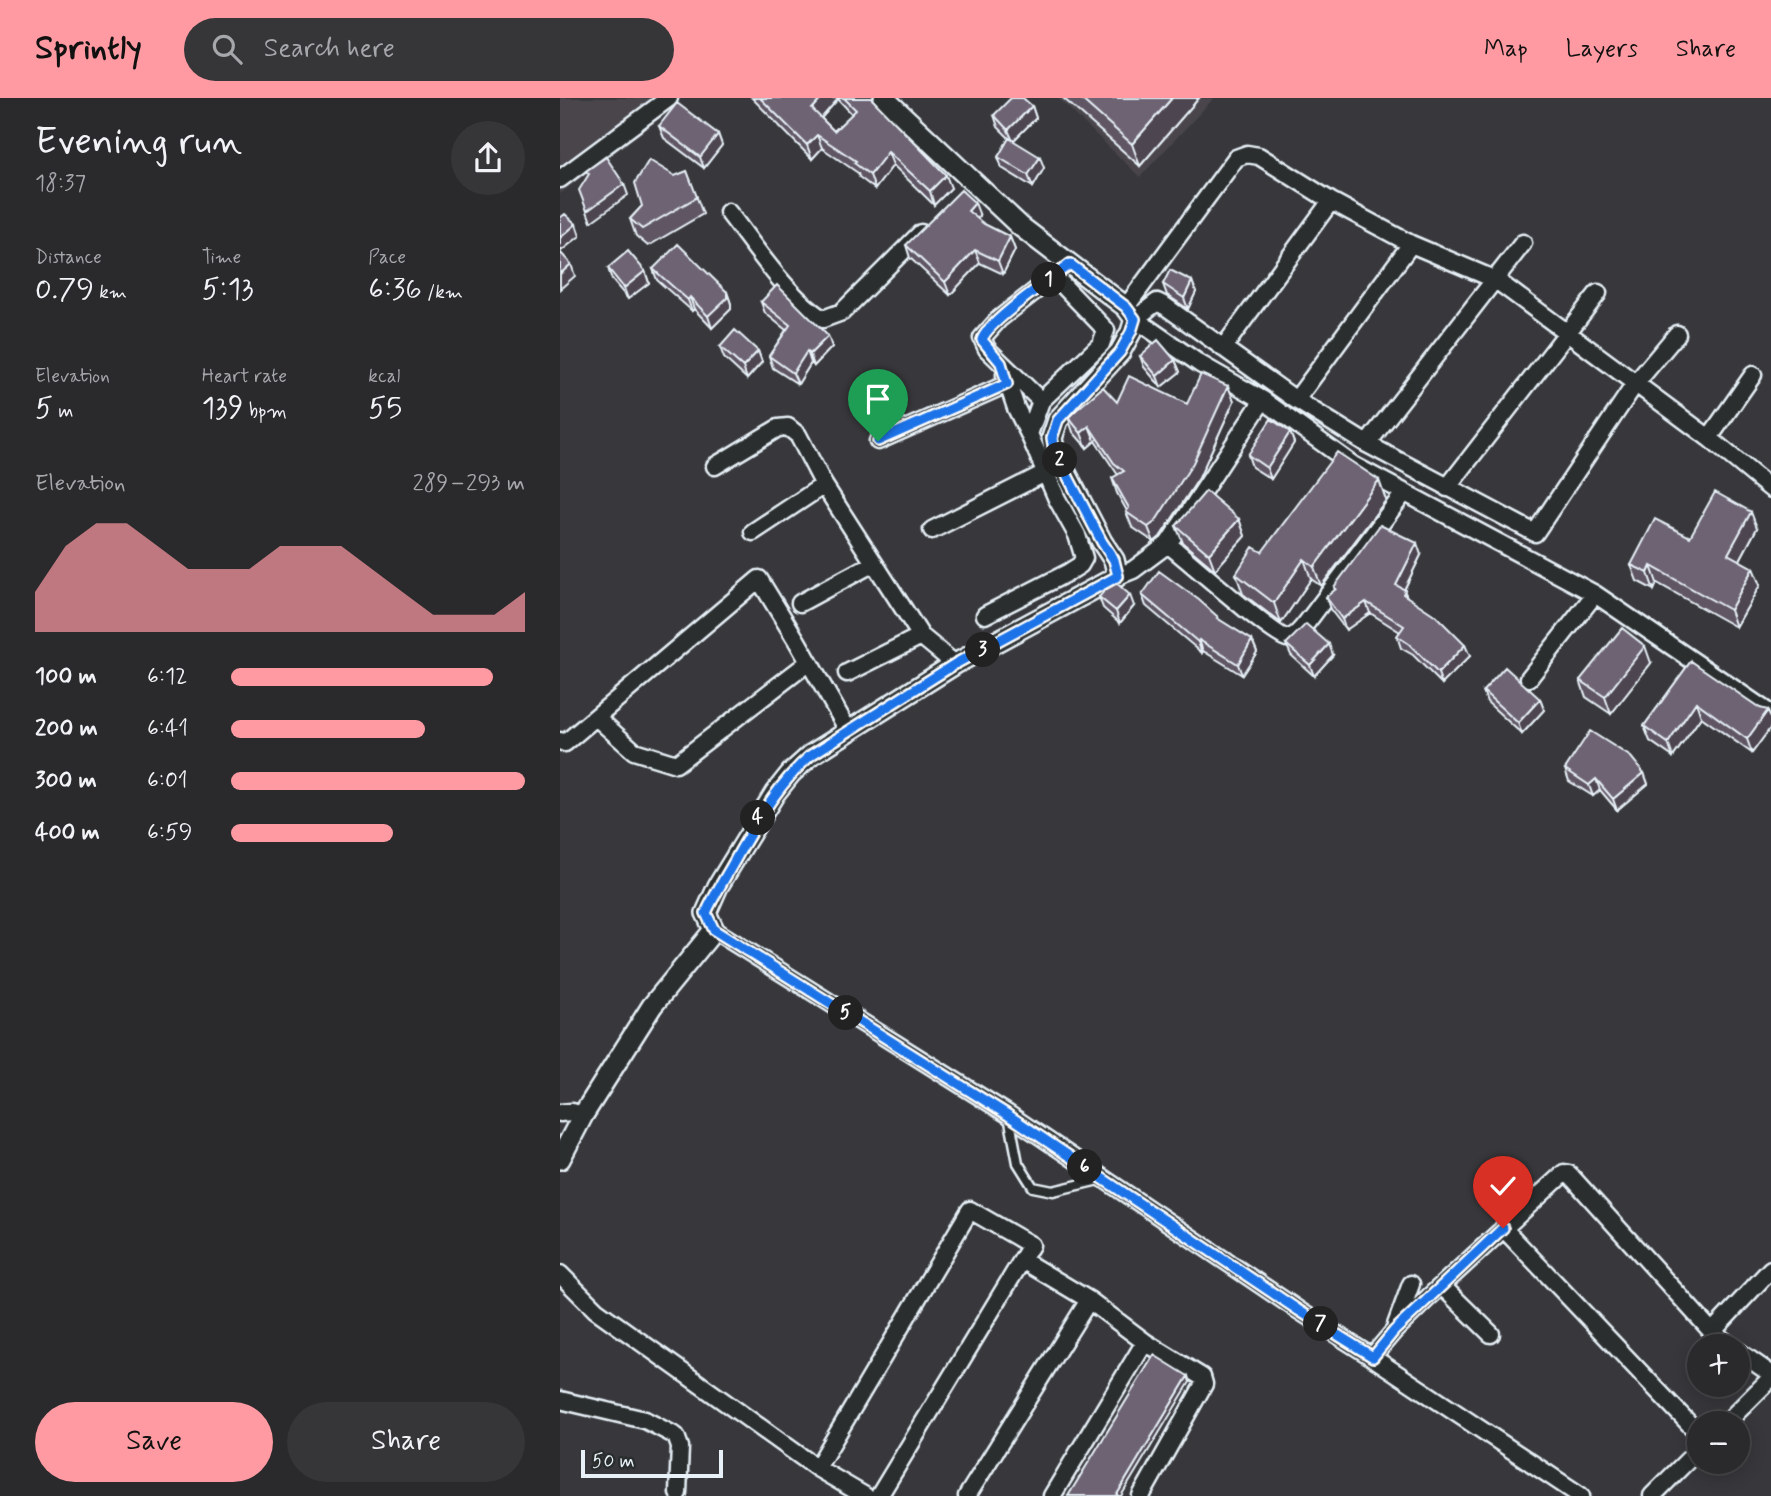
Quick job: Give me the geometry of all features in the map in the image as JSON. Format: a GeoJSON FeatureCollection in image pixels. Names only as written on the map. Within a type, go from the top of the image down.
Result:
{"type":"FeatureCollection","features":[{"type":"Feature","properties":{"kind":"street"},"geometry":{"type":"LineString","coordinates":[[560,179],[669,98]]}},
{"type":"Feature","properties":{"kind":"street"},"geometry":{"type":"LineString","coordinates":[[884,98],[967,187],[1020,226],[1062,270],[1105,330],[1101,344],[1041,401],[1029,434]]}},
{"type":"Feature","properties":{"kind":"street"},"geometry":{"type":"LineString","coordinates":[[1118,576],[1114,560],[1060,462],[1052,438],[1058,420],[1120,352],[1131,332],[1130,313],[1230,164],[1242,155],[1259,156],[1331,201],[1411,244],[1496,280],[1567,331],[1771,489]]}},
{"type":"Feature","properties":{"kind":"street"},"geometry":{"type":"LineString","coordinates":[[1223,348],[1331,201]]}},
{"type":"Feature","properties":{"kind":"street"},"geometry":{"type":"LineString","coordinates":[[727,212],[790,290],[823,319],[842,312],[935,219]]}},
{"type":"Feature","properties":{"kind":"street"},"geometry":{"type":"LineString","coordinates":[[1367,444],[1524,243]]}},
{"type":"Feature","properties":{"kind":"street"},"geometry":{"type":"LineString","coordinates":[[1296,400],[1411,244]]}},
{"type":"Feature","properties":{"kind":"street"},"geometry":{"type":"LineString","coordinates":[[1062,270],[1130,313],[1200,364],[1263,400],[1353,465],[1595,594],[1771,714]]}},
{"type":"Feature","properties":{"kind":"street"},"geometry":{"type":"LineString","coordinates":[[1041,401],[987,349],[982,335],[1062,270]]}},
{"type":"Feature","properties":{"kind":"street"},"geometry":{"type":"LineString","coordinates":[[1447,488],[1598,293]]}},
{"type":"Feature","properties":{"kind":"street"},"geometry":{"type":"LineString","coordinates":[[1130,313],[1157,302],[1296,400],[1367,444],[1535,533],[1635,384],[1677,334]]}},
{"type":"Feature","properties":{"kind":"street"},"geometry":{"type":"LineString","coordinates":[[985,615],[1080,565],[1084,558],[1077,535],[1045,473],[1007,384],[1001,363]]}},
{"type":"Feature","properties":{"kind":"street"},"geometry":{"type":"LineString","coordinates":[[1709,439],[1753,375]]}},
{"type":"Feature","properties":{"kind":"street"},"geometry":{"type":"LineString","coordinates":[[878,441],[1007,384]]}},
{"type":"Feature","properties":{"kind":"street"},"geometry":{"type":"LineString","coordinates":[[560,1159],[583,1115],[710,921],[719,886],[757,820],[791,773],[811,755],[955,664],[1133,570],[1168,544],[1263,400]]}},
{"type":"Feature","properties":{"kind":"street"},"geometry":{"type":"LineString","coordinates":[[715,466],[778,428],[788,427],[797,435],[824,485],[921,636],[955,664]]}},
{"type":"Feature","properties":{"kind":"street"},"geometry":{"type":"LineString","coordinates":[[932,530],[1045,473]]}},
{"type":"Feature","properties":{"kind":"street"},"geometry":{"type":"LineString","coordinates":[[753,532],[824,485]]}},
{"type":"Feature","properties":{"kind":"street"},"geometry":{"type":"LineString","coordinates":[[1168,544],[1261,621],[1285,638],[1290,638],[1299,632],[1311,617],[1404,494]]}},
{"type":"Feature","properties":{"kind":"street"},"geometry":{"type":"LineString","coordinates":[[800,603],[874,563]]}},
{"type":"Feature","properties":{"kind":"street"},"geometry":{"type":"LineString","coordinates":[[560,741],[565,743],[759,579],[849,732]]}},
{"type":"Feature","properties":{"kind":"street"},"geometry":{"type":"LineString","coordinates":[[1529,678],[1595,594]]}},
{"type":"Feature","properties":{"kind":"street"},"geometry":{"type":"LineString","coordinates":[[847,673],[921,636]]}},
{"type":"Feature","properties":{"kind":"street"},"geometry":{"type":"LineString","coordinates":[[596,717],[634,751],[676,764],[809,662]]}},
{"type":"Feature","properties":{"kind":"street"},"geometry":{"type":"LineString","coordinates":[[710,921],[1008,1115],[1581,1496]]}},
{"type":"Feature","properties":{"kind":"street"},"geometry":{"type":"LineString","coordinates":[[560,1113],[583,1115]]}},
{"type":"Feature","properties":{"kind":"street"},"geometry":{"type":"LineString","coordinates":[[1373,1357],[1394,1331],[1503,1228],[1561,1175],[1569,1174],[1715,1334]]}},
{"type":"Feature","properties":{"kind":"street"},"geometry":{"type":"LineString","coordinates":[[560,1274],[596,1310],[817,1468],[867,1496],[1031,1245],[970,1210],[817,1468]]}},
{"type":"Feature","properties":{"kind":"street"},"geometry":{"type":"LineString","coordinates":[[1503,1228],[1687,1421]]}},
{"type":"Feature","properties":{"kind":"street"},"geometry":{"type":"LineString","coordinates":[[1022,1260],[1089,1300],[1145,1342],[1202,1377],[1204,1384],[1141,1496]]}},
{"type":"Feature","properties":{"kind":"street"},"geometry":{"type":"LineString","coordinates":[[1712,1332],[1771,1269]]}},
{"type":"Feature","properties":{"kind":"street"},"geometry":{"type":"LineString","coordinates":[[1394,1331],[1411,1284]]}},
{"type":"Feature","properties":{"kind":"street"},"geometry":{"type":"LineString","coordinates":[[1442,1286],[1491,1334]]}},
{"type":"Feature","properties":{"kind":"street"},"geometry":{"type":"LineString","coordinates":[[967,1496],[1089,1300]]}},
{"type":"Feature","properties":{"kind":"street"},"geometry":{"type":"LineString","coordinates":[[1052,1496],[1145,1342]]}},
{"type":"Feature","properties":{"kind":"street"},"geometry":{"type":"LineString","coordinates":[[1737,1411],[1771,1376],[1750,1360]]}},
{"type":"Feature","properties":{"kind":"street"},"geometry":{"type":"LineString","coordinates":[[560,1400],[645,1420],[676,1436],[680,1447],[678,1493]]}},
{"type":"Feature","properties":{"kind":"street"},"geometry":{"type":"LineString","coordinates":[[1652,1496],[1687,1461]]}},
{"type":"Feature","properties":{"kind":"lane"},"geometry":{"type":"LineString","coordinates":[[1008,1115],[1018,1163],[1033,1187],[1053,1191],[1102,1179]]}},
{"type":"Feature","properties":{"kind":"shaded area"},"geometry":{"type":"Polygon","coordinates":[[[560,98],[660,98],[669,112],[560,194],[560,98]]]}},
{"type":"Feature","properties":{"kind":"shaded area"},"geometry":{"type":"Polygon","coordinates":[[[1058,98],[1214,98],[1140,177],[1058,98]]]}},
{"type":"Feature","properties":{"kind":"building"},"geometry":{"type":"Polygon","coordinates":[[[760,98],[822,98],[812,109],[834,131],[856,110],[844,98],[871,98],[946,175],[930,191],[888,152],[870,175],[854,163],[856,161],[817,135],[807,145],[760,98]]]}},
{"type":"Feature","properties":{"kind":"building"},"geometry":{"type":"Polygon","coordinates":[[[1011,98],[1023,98],[1032,106],[1008,130],[994,115],[1011,98]]]}},
{"type":"Feature","properties":{"kind":"building"},"geometry":{"type":"Polygon","coordinates":[[[1080,98],[1172,98],[1132,144],[1080,98]]]}},
{"type":"Feature","properties":{"kind":"building"},"geometry":{"type":"Polygon","coordinates":[[[677,103],[718,134],[700,157],[659,126],[677,103]]]}},
{"type":"Feature","properties":{"kind":"building"},"geometry":{"type":"Polygon","coordinates":[[[1009,138],[1040,157],[1028,175],[998,157],[1009,138]]]}},
{"type":"Feature","properties":{"kind":"building"},"geometry":{"type":"Polygon","coordinates":[[[606,157],[624,184],[587,211],[579,190],[589,174],[586,171],[606,157]]]}},
{"type":"Feature","properties":{"kind":"building"},"geometry":{"type":"Polygon","coordinates":[[[649,160],[675,176],[687,171],[697,197],[642,229],[630,219],[642,206],[635,183],[649,160]]]}},
{"type":"Feature","properties":{"kind":"building"},"geometry":{"type":"Polygon","coordinates":[[[961,190],[975,203],[968,211],[984,224],[1010,237],[998,261],[975,250],[945,282],[906,245],[961,190]]]}},
{"type":"Feature","properties":{"kind":"building"},"geometry":{"type":"Polygon","coordinates":[[[565,214],[576,224],[560,238],[560,218],[565,214]]]}},
{"type":"Feature","properties":{"kind":"building"},"geometry":{"type":"Polygon","coordinates":[[[678,244],[727,292],[727,298],[708,316],[690,297],[688,300],[653,269],[678,244]]]}},
{"type":"Feature","properties":{"kind":"building"},"geometry":{"type":"Polygon","coordinates":[[[628,251],[645,271],[624,288],[608,268],[628,251]]]}},
{"type":"Feature","properties":{"kind":"building"},"geometry":{"type":"Polygon","coordinates":[[[560,252],[571,264],[560,274],[560,252]]]}},
{"type":"Feature","properties":{"kind":"building"},"geometry":{"type":"Polygon","coordinates":[[[1170,270],[1192,281],[1184,298],[1163,284],[1170,270]]]}},
{"type":"Feature","properties":{"kind":"building"},"geometry":{"type":"Polygon","coordinates":[[[777,285],[828,336],[810,354],[807,351],[793,373],[769,356],[790,325],[761,302],[777,285]]]}},
{"type":"Feature","properties":{"kind":"building"},"geometry":{"type":"Polygon","coordinates":[[[735,330],[758,351],[743,367],[720,347],[735,330]]]}},
{"type":"Feature","properties":{"kind":"building"},"geometry":{"type":"Polygon","coordinates":[[[1158,340],[1175,360],[1157,376],[1140,356],[1158,340]]]}},
{"type":"Feature","properties":{"kind":"building"},"geometry":{"type":"Polygon","coordinates":[[[1201,374],[1228,386],[1193,463],[1155,522],[1148,527],[1126,512],[1129,508],[1112,478],[1124,471],[1114,463],[1089,426],[1081,433],[1068,417],[1103,387],[1117,402],[1129,376],[1187,404],[1201,374]]]}},
{"type":"Feature","properties":{"kind":"building"},"geometry":{"type":"Polygon","coordinates":[[[1271,419],[1290,432],[1267,468],[1248,455],[1271,419]]]}},
{"type":"Feature","properties":{"kind":"building"},"geometry":{"type":"Polygon","coordinates":[[[1337,452],[1379,480],[1314,567],[1304,559],[1274,603],[1236,574],[1253,547],[1262,552],[1337,452]]]}},
{"type":"Feature","properties":{"kind":"building"},"geometry":{"type":"Polygon","coordinates":[[[1206,491],[1239,519],[1209,554],[1176,526],[1206,491]]]}},
{"type":"Feature","properties":{"kind":"building"},"geometry":{"type":"Polygon","coordinates":[[[1715,492],[1751,512],[1728,554],[1753,568],[1730,610],[1651,566],[1648,573],[1631,565],[1655,519],[1690,537],[1715,492]]]}},
{"type":"Feature","properties":{"kind":"building"},"geometry":{"type":"Polygon","coordinates":[[[1380,525],[1417,543],[1396,585],[1405,590],[1403,594],[1436,616],[1465,645],[1438,673],[1409,644],[1397,636],[1404,626],[1366,602],[1342,619],[1326,597],[1336,589],[1334,587],[1380,525]]]}},
{"type":"Feature","properties":{"kind":"building"},"geometry":{"type":"Polygon","coordinates":[[[1159,571],[1199,600],[1217,618],[1252,640],[1238,664],[1199,640],[1198,642],[1142,595],[1159,571]]]}},
{"type":"Feature","properties":{"kind":"building"},"geometry":{"type":"Polygon","coordinates":[[[1113,580],[1130,595],[1116,611],[1099,597],[1113,580]]]}},
{"type":"Feature","properties":{"kind":"building"},"geometry":{"type":"Polygon","coordinates":[[[1306,624],[1329,644],[1310,665],[1286,644],[1306,624]]]}},
{"type":"Feature","properties":{"kind":"building"},"geometry":{"type":"Polygon","coordinates":[[[1622,628],[1645,646],[1605,697],[1580,680],[1622,628]]]}},
{"type":"Feature","properties":{"kind":"building"},"geometry":{"type":"Polygon","coordinates":[[[1691,661],[1760,708],[1768,710],[1747,739],[1696,702],[1668,743],[1644,726],[1691,661]]]}},
{"type":"Feature","properties":{"kind":"building"},"geometry":{"type":"Polygon","coordinates":[[[1505,667],[1540,699],[1518,723],[1483,691],[1505,667]]]}},
{"type":"Feature","properties":{"kind":"building"},"geometry":{"type":"Polygon","coordinates":[[[1590,731],[1631,757],[1644,773],[1613,799],[1596,779],[1589,785],[1565,769],[1590,731]]]}},
{"type":"Feature","properties":{"kind":"building"},"geometry":{"type":"Polygon","coordinates":[[[1154,1355],[1188,1376],[1116,1496],[1068,1496],[1154,1355]]]}},
{"type":"Feature","properties":{"kind":"route"},"geometry":{"type":"LineString","coordinates":[[878,441],[1007,384],[1001,363],[987,349],[982,335],[1070,264],[1126,307],[1135,319],[1120,352],[1058,420],[1052,438],[1054,450],[1114,560],[1118,576],[955,664],[811,755],[791,773],[775,793],[719,886],[706,913],[714,930],[1008,1115],[1298,1310],[1373,1357],[1394,1331],[1503,1228]]}}]}
